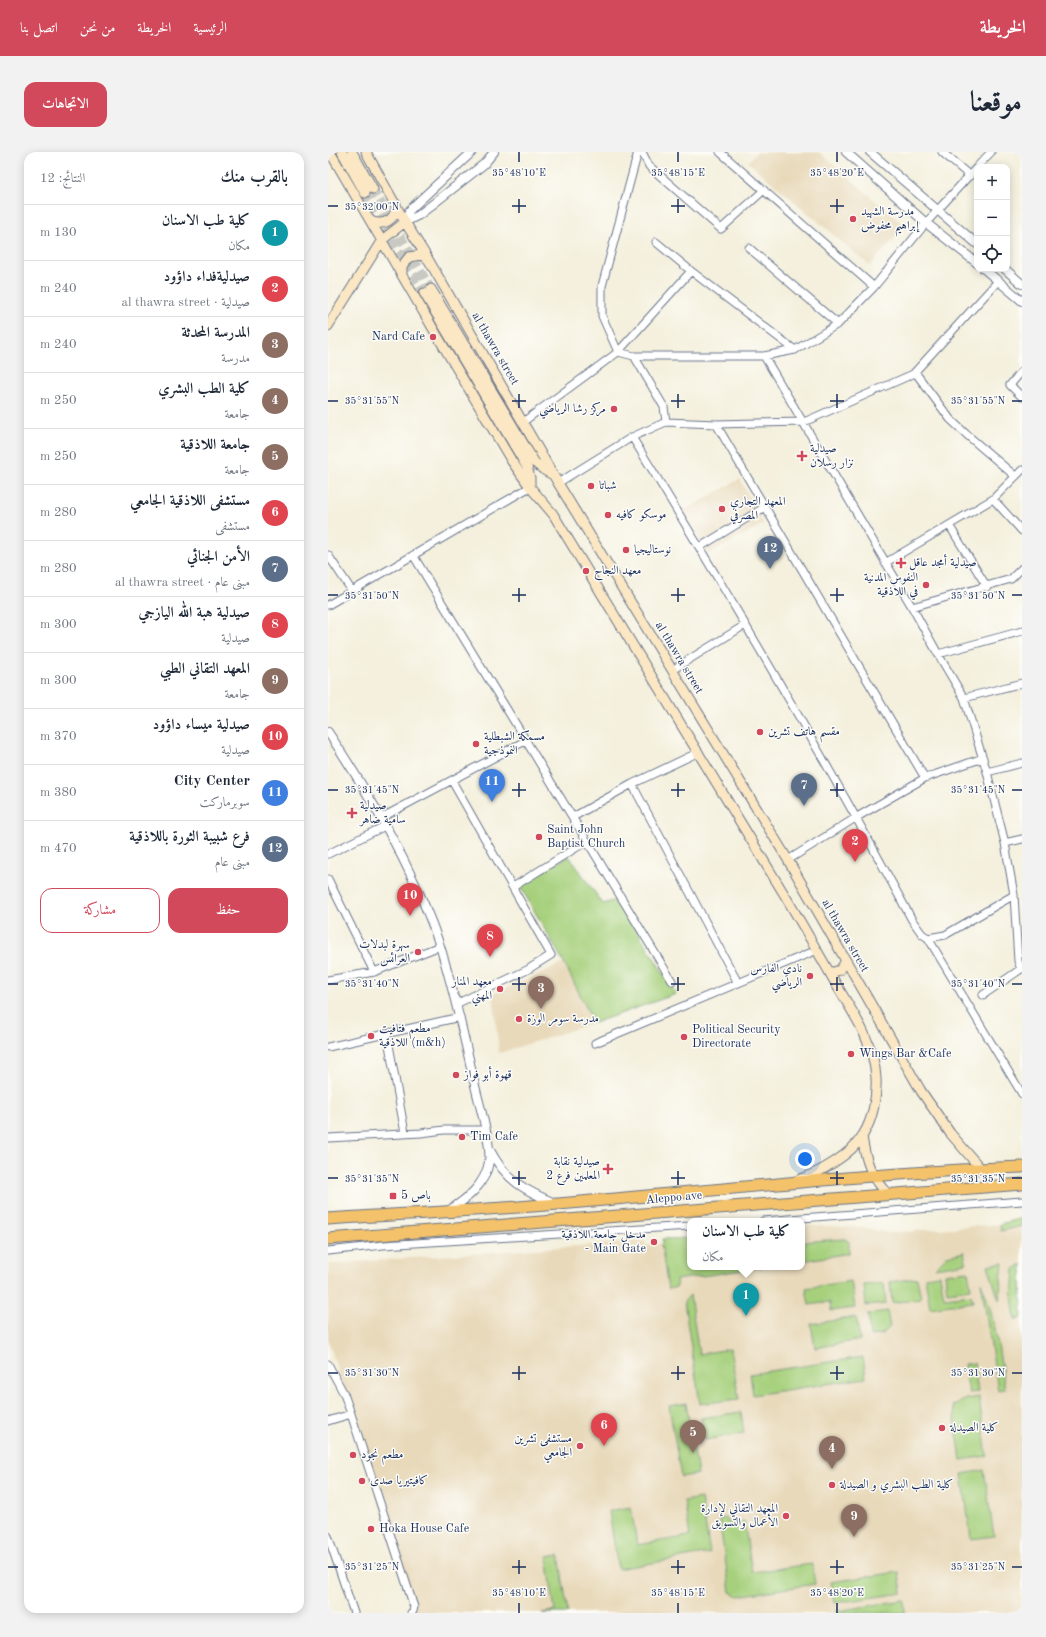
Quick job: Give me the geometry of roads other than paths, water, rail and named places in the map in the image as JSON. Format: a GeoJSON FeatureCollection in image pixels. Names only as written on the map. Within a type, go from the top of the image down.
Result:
{"type":"FeatureCollection","features":[{"type":"Feature","properties":{"kind":"main road"},"geometry":{"type":"LineString","coordinates":[[330,152],[512,460],[530,487],[553,514],[699,752],[830,972],[865,1034],[874,1063],[876,1086],[873,1108],[862,1136],[844,1154],[829,1165],[813,1174],[790,1183]]}},
{"type":"Feature","properties":{"kind":"main road"},"geometry":{"type":"LineString","coordinates":[[342,152],[369,191],[352,152]]}},
{"type":"Feature","properties":{"kind":"main road","name":"al thawra street"},"geometry":{"type":"LineString","coordinates":[[366,152],[405,222],[553,475],[788,860],[921,1091],[950,1133],[981,1169]]}},
{"type":"Feature","properties":{"kind":"main road"},"geometry":{"type":"LineString","coordinates":[[371,221],[383,223],[390,219],[395,212],[396,204]]}},
{"type":"Feature","properties":{"kind":"main road"},"geometry":{"type":"LineString","coordinates":[[328,326],[382,240],[405,222]]}},
{"type":"Feature","properties":{"kind":"main road"},"geometry":{"type":"LineString","coordinates":[[402,273],[404,262],[409,257],[421,255],[428,259]]}},
{"type":"Feature","properties":{"kind":"main road"},"geometry":{"type":"LineString","coordinates":[[530,487],[530,478],[527,467],[428,291],[532,458],[539,467],[553,475]]}},
{"type":"Feature","properties":{"kind":"main road"},"geometry":{"type":"LineString","coordinates":[[830,972],[840,970],[846,962]]}},
{"type":"Feature","properties":{"kind":"main road"},"geometry":{"type":"LineString","coordinates":[[862,1136],[865,1157],[874,1177],[888,1194]]}},
{"type":"Feature","properties":{"kind":"main road","name":"Aleppo ave"},"geometry":{"type":"LineString","coordinates":[[328,1220],[558,1204],[790,1183],[1022,1167]]}},
{"type":"Feature","properties":{"kind":"main road","name":"Aleppo ave"},"geometry":{"type":"LineString","coordinates":[[328,1239],[1022,1184]]}},
{"type":"Feature","properties":{"kind":"street"},"geometry":{"type":"LineString","coordinates":[[405,222],[409,211],[472,152]]}},
{"type":"Feature","properties":{"kind":"street"},"geometry":{"type":"LineString","coordinates":[[405,222],[419,215],[484,164],[494,152]]}},
{"type":"Feature","properties":{"kind":"street"},"geometry":{"type":"LineString","coordinates":[[618,352],[602,316],[602,286],[638,152]]}},
{"type":"Feature","properties":{"kind":"street"},"geometry":{"type":"LineString","coordinates":[[642,152],[648,166],[721,229],[764,190]]}},
{"type":"Feature","properties":{"kind":"street"},"geometry":{"type":"LineString","coordinates":[[720,152],[874,287]]}},
{"type":"Feature","properties":{"kind":"street"},"geometry":{"type":"LineString","coordinates":[[846,152],[926,223],[974,261]]}},
{"type":"Feature","properties":{"kind":"street"},"geometry":{"type":"LineString","coordinates":[[870,152],[974,241]]}},
{"type":"Feature","properties":{"kind":"street"},"geometry":{"type":"LineString","coordinates":[[942,152],[970,176]]}},
{"type":"Feature","properties":{"kind":"street"},"geometry":{"type":"LineString","coordinates":[[980,164],[991,152]]}},
{"type":"Feature","properties":{"kind":"street"},"geometry":{"type":"LineString","coordinates":[[618,352],[634,356],[764,356],[795,350],[838,324],[874,287],[926,223],[974,171]]}},
{"type":"Feature","properties":{"kind":"street"},"geometry":{"type":"LineString","coordinates":[[656,242],[691,271],[795,350]]}},
{"type":"Feature","properties":{"kind":"street"},"geometry":{"type":"LineString","coordinates":[[749,248],[838,324]]}},
{"type":"Feature","properties":{"kind":"street"},"geometry":{"type":"LineString","coordinates":[[523,422],[618,352],[691,271]]}},
{"type":"Feature","properties":{"kind":"street"},"geometry":{"type":"LineString","coordinates":[[988,272],[1022,301]]}},
{"type":"Feature","properties":{"kind":"street"},"geometry":{"type":"LineString","coordinates":[[1008,272],[1022,284]]}},
{"type":"Feature","properties":{"kind":"street"},"geometry":{"type":"LineString","coordinates":[[558,483],[632,437],[666,422],[716,424],[804,422],[915,372],[999,280]]}},
{"type":"Feature","properties":{"kind":"street"},"geometry":{"type":"LineString","coordinates":[[634,356],[664,407],[666,422]]}},
{"type":"Feature","properties":{"kind":"street"},"geometry":{"type":"LineString","coordinates":[[764,356],[804,422],[964,698],[987,772],[1005,843],[1014,895],[1018,961],[1021,969],[984,995]]}},
{"type":"Feature","properties":{"kind":"street"},"geometry":{"type":"LineString","coordinates":[[1022,371],[1010,385],[1022,397]]}},
{"type":"Feature","properties":{"kind":"street"},"geometry":{"type":"LineString","coordinates":[[915,372],[950,419],[1015,476]]}},
{"type":"Feature","properties":{"kind":"street"},"geometry":{"type":"LineString","coordinates":[[716,424],[925,778]]}},
{"type":"Feature","properties":{"kind":"street"},"geometry":{"type":"LineString","coordinates":[[632,437],[700,547],[857,817],[912,920],[922,934],[928,938],[1022,1094]]}},
{"type":"Feature","properties":{"kind":"street"},"geometry":{"type":"LineString","coordinates":[[885,563],[993,499],[1022,470]]}},
{"type":"Feature","properties":{"kind":"street"},"geometry":{"type":"LineString","coordinates":[[328,605],[530,487]]}},
{"type":"Feature","properties":{"kind":"street"},"geometry":{"type":"LineString","coordinates":[[993,499],[1022,531]]}},
{"type":"Feature","properties":{"kind":"street"},"geometry":{"type":"LineString","coordinates":[[700,547],[765,507]]}},
{"type":"Feature","properties":{"kind":"street"},"geometry":{"type":"LineString","coordinates":[[949,525],[987,587]]}},
{"type":"Feature","properties":{"kind":"street"},"geometry":{"type":"LineString","coordinates":[[328,555],[352,591]]}},
{"type":"Feature","properties":{"kind":"street"},"geometry":{"type":"LineString","coordinates":[[412,555],[573,817],[672,982]]}},
{"type":"Feature","properties":{"kind":"street"},"geometry":{"type":"LineString","coordinates":[[912,607],[1011,579],[1022,568]]}},
{"type":"Feature","properties":{"kind":"street"},"geometry":{"type":"LineString","coordinates":[[672,670],[745,625]]}},
{"type":"Feature","properties":{"kind":"street"},"geometry":{"type":"LineString","coordinates":[[938,654],[1022,632]]}},
{"type":"Feature","properties":{"kind":"street"},"geometry":{"type":"LineString","coordinates":[[964,698],[1022,683]]}},
{"type":"Feature","properties":{"kind":"street"},"geometry":{"type":"LineString","coordinates":[[328,732],[359,780],[383,822],[416,888],[440,946],[460,1018],[485,1130],[489,1160],[486,1173],[479,1185],[468,1198],[448,1211]]}},
{"type":"Feature","properties":{"kind":"street"},"geometry":{"type":"LineString","coordinates":[[328,854],[452,780],[525,741]]}},
{"type":"Feature","properties":{"kind":"street"},"geometry":{"type":"LineString","coordinates":[[573,817],[632,784],[699,752]]}},
{"type":"Feature","properties":{"kind":"street"},"geometry":{"type":"LineString","coordinates":[[788,860],[857,817],[925,778],[983,758]]}},
{"type":"Feature","properties":{"kind":"street"},"geometry":{"type":"LineString","coordinates":[[987,772],[1022,763]]}},
{"type":"Feature","properties":{"kind":"street"},"geometry":{"type":"LineString","coordinates":[[452,780],[551,955],[527,970],[456,1004]]}},
{"type":"Feature","properties":{"kind":"street"},"geometry":{"type":"LineString","coordinates":[[632,784],[738,983]]}},
{"type":"Feature","properties":{"kind":"street"},"geometry":{"type":"LineString","coordinates":[[1005,843],[1022,839]]}},
{"type":"Feature","properties":{"kind":"street"},"geometry":{"type":"LineString","coordinates":[[513,887],[587,841]]}},
{"type":"Feature","properties":{"kind":"street"},"geometry":{"type":"LineString","coordinates":[[328,879],[374,972]]}},
{"type":"Feature","properties":{"kind":"street"},"geometry":{"type":"LineString","coordinates":[[928,938],[946,935],[1014,895]]}},
{"type":"Feature","properties":{"kind":"street"},"geometry":{"type":"LineString","coordinates":[[328,980],[374,972],[440,946]]}},
{"type":"Feature","properties":{"kind":"street"},"geometry":{"type":"LineString","coordinates":[[595,1043],[817,950]]}},
{"type":"Feature","properties":{"kind":"street"},"geometry":{"type":"LineString","coordinates":[[328,1047],[460,1018]]}},
{"type":"Feature","properties":{"kind":"street"},"geometry":{"type":"LineString","coordinates":[[387,1034],[405,1133]]}},
{"type":"Feature","properties":{"kind":"street"},"geometry":{"type":"LineString","coordinates":[[328,1138],[405,1133],[421,1134],[444,1130],[485,1130]]}},
{"type":"Feature","properties":{"kind":"street"},"geometry":{"type":"LineString","coordinates":[[488,1145],[496,1162],[519,1186],[558,1204]]}},
{"type":"Feature","properties":{"kind":"street"},"geometry":{"type":"LineString","coordinates":[[802,1218],[1022,1201]]}},
{"type":"Feature","properties":{"kind":"street"},"geometry":{"type":"LineString","coordinates":[[328,1251],[383,1245],[687,1226]]}},
{"type":"Feature","properties":{"kind":"street"},"geometry":{"type":"LineString","coordinates":[[328,1364],[344,1394],[351,1414],[414,1607],[411,1613]]}},
{"type":"Feature","properties":{"kind":"street"},"geometry":{"type":"LineString","coordinates":[[328,1421],[351,1414]]}},
{"type":"Feature","properties":{"kind":"street"},"geometry":{"type":"LineString","coordinates":[[328,1536],[354,1613]]}},
{"type":"Feature","properties":{"kind":"tunnel"},"geometry":{"type":"LineString","coordinates":[[373,189],[431,289]]}},
{"type":"Feature","properties":{"kind":"tunnel"},"geometry":{"type":"LineString","coordinates":[[365,193],[424,293]]}},
{"type":"Feature","properties":{"kind":"place","name":"مدرسة الشهيد إبراهيم محفوض"},"geometry":{"type":"Point","coordinates":[853,219]}},
{"type":"Feature","properties":{"kind":"place","name":"Nard Cafe"},"geometry":{"type":"Point","coordinates":[433,337]}},
{"type":"Feature","properties":{"kind":"place","name":"مركز رشا الرياضي"},"geometry":{"type":"Point","coordinates":[614,409]}},
{"type":"Feature","properties":{"kind":"place","name":"صيدلية نزار رسلان"},"geometry":{"type":"Point","coordinates":[802,456]}},
{"type":"Feature","properties":{"kind":"place","name":"شباتا"},"geometry":{"type":"Point","coordinates":[591,486]}},
{"type":"Feature","properties":{"kind":"place","name":"المعهد التجاري المصرفي"},"geometry":{"type":"Point","coordinates":[722,509]}},
{"type":"Feature","properties":{"kind":"place","name":"موسكو كافيه"},"geometry":{"type":"Point","coordinates":[608,515]}},
{"type":"Feature","properties":{"kind":"place","name":"نوستاليجيا"},"geometry":{"type":"Point","coordinates":[626,550]}},
{"type":"Feature","properties":{"kind":"place","name":"صيدلية أمجد عاقل"},"geometry":{"type":"Point","coordinates":[901,563]}},
{"type":"Feature","properties":{"kind":"place","name":"فرع شبيبة الثورة باللاذقية"},"geometry":{"type":"Point","coordinates":[770,569]}},
{"type":"Feature","properties":{"kind":"place","name":"معهد النجاح"},"geometry":{"type":"Point","coordinates":[586,571]}},
{"type":"Feature","properties":{"kind":"place","name":"النفوس المدنية في اللاذقية"},"geometry":{"type":"Point","coordinates":[926,585]}},
{"type":"Feature","properties":{"kind":"place","name":"مقسم هاتف تشرين"},"geometry":{"type":"Point","coordinates":[760,732]}},
{"type":"Feature","properties":{"kind":"place","name":"مسمكة الشبطلية النموذجية"},"geometry":{"type":"Point","coordinates":[476,744]}},
{"type":"Feature","properties":{"kind":"place","name":"City Center"},"geometry":{"type":"Point","coordinates":[492,802]}},
{"type":"Feature","properties":{"kind":"place","name":"الأمن الجنائي"},"geometry":{"type":"Point","coordinates":[804,806]}},
{"type":"Feature","properties":{"kind":"place","name":"صيدلية سامية ضاهر"},"geometry":{"type":"Point","coordinates":[352,813]}},
{"type":"Feature","properties":{"kind":"place","name":"Saint John Baptist Church"},"geometry":{"type":"Point","coordinates":[539,837]}},
{"type":"Feature","properties":{"kind":"place","name":"صيدليةفداء داؤود"},"geometry":{"type":"Point","coordinates":[855,862]}},
{"type":"Feature","properties":{"kind":"place","name":"صيدلية ميساء داؤود"},"geometry":{"type":"Point","coordinates":[410,916]}},
{"type":"Feature","properties":{"kind":"place","name":"سهرة لبدلات العرائس"},"geometry":{"type":"Point","coordinates":[418,952]}},
{"type":"Feature","properties":{"kind":"place","name":"صيدلية هبة الله اليازجي"},"geometry":{"type":"Point","coordinates":[490,957]}},
{"type":"Feature","properties":{"kind":"place","name":"نادي الفارس الرياضي"},"geometry":{"type":"Point","coordinates":[810,976]}},
{"type":"Feature","properties":{"kind":"place","name":"معهد المنار المهني"},"geometry":{"type":"Point","coordinates":[500,989]}},
{"type":"Feature","properties":{"kind":"place","name":"المدرسة المحدثة"},"geometry":{"type":"Point","coordinates":[541,1009]}},
{"type":"Feature","properties":{"kind":"place","name":"مدرسة سومر الوزة"},"geometry":{"type":"Point","coordinates":[519,1019]}},
{"type":"Feature","properties":{"kind":"place","name":"مطعم فتافيت اللاذقية (m&h)"},"geometry":{"type":"Point","coordinates":[371,1036]}},
{"type":"Feature","properties":{"kind":"place","name":"Political Security Directorate"},"geometry":{"type":"Point","coordinates":[684,1037]}},
{"type":"Feature","properties":{"kind":"place","name":"Wings Bar &Cafe"},"geometry":{"type":"Point","coordinates":[851,1054]}},
{"type":"Feature","properties":{"kind":"place","name":"قهوة أبو فواز"},"geometry":{"type":"Point","coordinates":[456,1075]}},
{"type":"Feature","properties":{"kind":"place","name":"Tim Cafe"},"geometry":{"type":"Point","coordinates":[462,1137]}},
{"type":"Feature","properties":{"kind":"place","name":"صيدلية نقابة المعلمين فرع 2"},"geometry":{"type":"Point","coordinates":[608,1169]}},
{"type":"Feature","properties":{"kind":"place","name":"باص 5"},"geometry":{"type":"Point","coordinates":[393,1196]}},
{"type":"Feature","properties":{"kind":"place","name":"مدخل جامعة اللاذقية - Main Gate"},"geometry":{"type":"Point","coordinates":[654,1242]}},
{"type":"Feature","properties":{"kind":"place","name":"كلية طب الاسنان"},"geometry":{"type":"Point","coordinates":[746,1316]}},
{"type":"Feature","properties":{"kind":"place","name":"كلية الصيدلة"},"geometry":{"type":"Point","coordinates":[942,1428]}},
{"type":"Feature","properties":{"kind":"place","name":"مستشفى تشرين الجامعي"},"geometry":{"type":"Point","coordinates":[580,1446]}},
{"type":"Feature","properties":{"kind":"place","name":"مستشفى اللاذقية الجامعي"},"geometry":{"type":"Point","coordinates":[604,1446]}},
{"type":"Feature","properties":{"kind":"place","name":"جامعة اللاذقية"},"geometry":{"type":"Point","coordinates":[693,1453]}},
{"type":"Feature","properties":{"kind":"place","name":"مطعم نجود"},"geometry":{"type":"Point","coordinates":[353,1455]}},
{"type":"Feature","properties":{"kind":"place","name":"كلية الطب البشري"},"geometry":{"type":"Point","coordinates":[832,1469]}},
{"type":"Feature","properties":{"kind":"place","name":"كافيتيريا صدى"},"geometry":{"type":"Point","coordinates":[362,1481]}},
{"type":"Feature","properties":{"kind":"place","name":"كلية الطب البشري و الصيدلة"},"geometry":{"type":"Point","coordinates":[832,1485]}},
{"type":"Feature","properties":{"kind":"place","name":"المعهد التقاني لإدارة الأعمال والتسويق"},"geometry":{"type":"Point","coordinates":[786,1516]}},
{"type":"Feature","properties":{"kind":"place","name":"Hoka House Cafe"},"geometry":{"type":"Point","coordinates":[371,1529]}},
{"type":"Feature","properties":{"kind":"place","name":"المعهد التقاني الطبي"},"geometry":{"type":"Point","coordinates":[854,1537]}}]}
